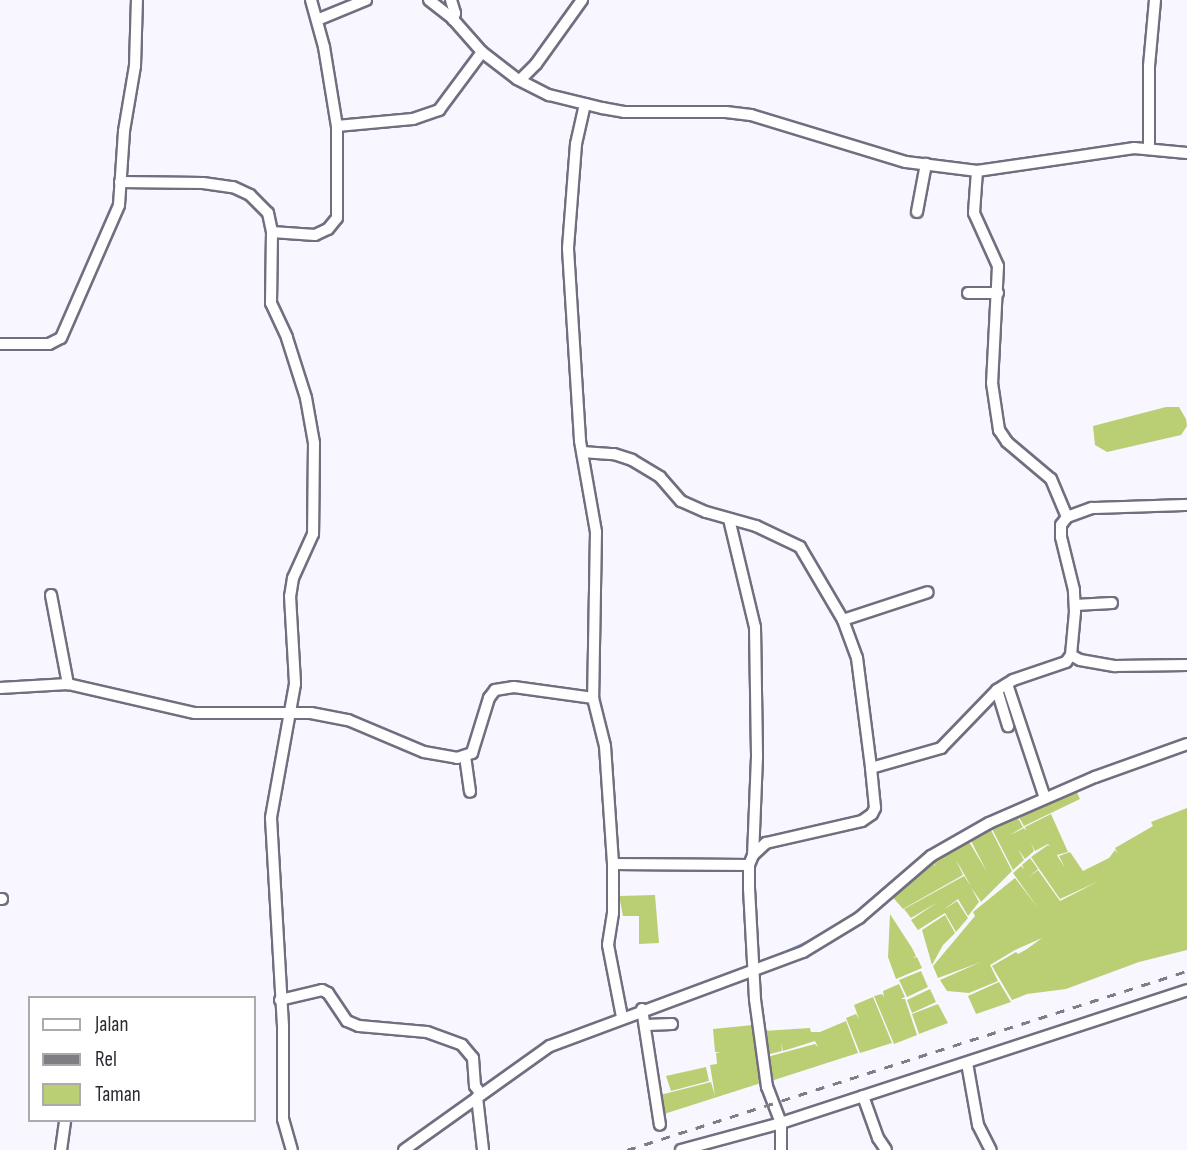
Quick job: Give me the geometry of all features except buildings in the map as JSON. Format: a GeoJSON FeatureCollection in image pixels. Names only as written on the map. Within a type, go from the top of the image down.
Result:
{"type":"FeatureCollection","features":[{"type":"Feature","properties":{"kind":"street"},"geometry":{"type":"LineString","coordinates":[[0,344],[49,344],[61,338],[119,205],[124,131],[135,66],[137,0]]}},
{"type":"Feature","properties":{"kind":"street"},"geometry":{"type":"LineString","coordinates":[[272,232],[315,235],[328,229],[337,218],[337,126],[333,94],[311,0]]}},
{"type":"Feature","properties":{"kind":"street"},"geometry":{"type":"LineString","coordinates":[[317,20],[366,0]]}},
{"type":"Feature","properties":{"kind":"street"},"geometry":{"type":"LineString","coordinates":[[429,0],[453,20],[482,52],[520,80],[549,95],[624,112],[726,112],[751,116],[777,121],[852,148],[926,164],[976,171],[1149,147],[1187,153]]}},
{"type":"Feature","properties":{"kind":"street"},"geometry":{"type":"LineString","coordinates":[[451,0],[455,13],[453,20]]}},
{"type":"Feature","properties":{"kind":"street"},"geometry":{"type":"LineString","coordinates":[[520,80],[536,64],[582,0]]}},
{"type":"Feature","properties":{"kind":"street"},"geometry":{"type":"LineString","coordinates":[[1149,147],[1149,66],[1155,0]]}},
{"type":"Feature","properties":{"kind":"street"},"geometry":{"type":"LineString","coordinates":[[337,126],[413,119],[439,110],[482,52]]}},
{"type":"Feature","properties":{"kind":"street"},"geometry":{"type":"LineString","coordinates":[[585,104],[576,144],[568,249],[582,452],[596,533],[593,698],[605,746],[613,864],[613,914],[608,945],[621,1014]]}},
{"type":"Feature","properties":{"kind":"street"},"geometry":{"type":"LineString","coordinates":[[917,212],[926,164]]}},
{"type":"Feature","properties":{"kind":"street"},"geometry":{"type":"LineString","coordinates":[[976,171],[974,212],[998,267],[992,383],[999,430],[1007,442],[1051,479],[1068,517]]}},
{"type":"Feature","properties":{"kind":"street"},"geometry":{"type":"LineString","coordinates":[[120,182],[203,183],[233,187],[250,195],[268,213],[272,232],[271,303],[287,338],[306,398],[316,472],[313,534],[293,579],[290,596],[290,630],[296,659],[271,818],[284,1119],[292,1150]]}},
{"type":"Feature","properties":{"kind":"street"},"geometry":{"type":"LineString","coordinates":[[968,293],[998,293]]}},
{"type":"Feature","properties":{"kind":"street"},"geometry":{"type":"LineString","coordinates":[[582,452],[614,454],[632,460],[660,477],[681,501],[756,526],[800,547],[843,621],[857,658],[875,808],[872,814],[837,828],[766,843],[751,860],[613,864]]}},
{"type":"Feature","properties":{"kind":"street"},"geometry":{"type":"LineString","coordinates":[[871,768],[941,748],[997,690],[1066,662],[1072,655],[1075,605],[1061,537],[1061,525],[1068,517],[1092,508],[1187,505]]}},
{"type":"Feature","properties":{"kind":"street"},"geometry":{"type":"LineString","coordinates":[[729,519],[755,627],[757,757],[751,860],[755,999],[767,1087],[781,1123],[781,1150]]}},
{"type":"Feature","properties":{"kind":"street"},"geometry":{"type":"LineString","coordinates":[[843,621],[928,592]]}},
{"type":"Feature","properties":{"kind":"street"},"geometry":{"type":"LineString","coordinates":[[51,595],[68,684]]}},
{"type":"Feature","properties":{"kind":"street"},"geometry":{"type":"LineString","coordinates":[[1075,605],[1112,603]]}},
{"type":"Feature","properties":{"kind":"street"},"geometry":{"type":"LineString","coordinates":[[1072,655],[1097,664],[1115,666],[1187,665]]}},
{"type":"Feature","properties":{"kind":"street"},"geometry":{"type":"LineString","coordinates":[[0,688],[68,684],[195,713],[311,713],[348,720],[424,752],[465,757],[472,753],[489,698],[495,690],[514,687],[593,698]]}},
{"type":"Feature","properties":{"kind":"street"},"geometry":{"type":"LineString","coordinates":[[1007,684],[1044,795]]}},
{"type":"Feature","properties":{"kind":"street"},"geometry":{"type":"LineString","coordinates":[[997,690],[1008,726]]}},
{"type":"Feature","properties":{"kind":"street"},"geometry":{"type":"LineString","coordinates":[[404,1150],[478,1093],[541,1050],[621,1014],[642,1009],[825,941],[859,918],[931,856],[989,823],[1044,795],[1187,744]]}},
{"type":"Feature","properties":{"kind":"street"},"geometry":{"type":"LineString","coordinates":[[465,757],[470,792]]}},
{"type":"Feature","properties":{"kind":"street"},"geometry":{"type":"LineString","coordinates":[[280,1000],[322,990],[328,993],[347,1021],[359,1026],[427,1032],[462,1045],[473,1058],[483,1150]]}},
{"type":"Feature","properties":{"kind":"street"},"geometry":{"type":"LineString","coordinates":[[681,1150],[781,1123],[1187,990]]}},
{"type":"Feature","properties":{"kind":"street"},"geometry":{"type":"LineString","coordinates":[[642,1009],[660,1125]]}},
{"type":"Feature","properties":{"kind":"street"},"geometry":{"type":"LineString","coordinates":[[646,1025],[672,1024]]}},
{"type":"Feature","properties":{"kind":"street"},"geometry":{"type":"LineString","coordinates":[[967,1063],[978,1125],[991,1150]]}},
{"type":"Feature","properties":{"kind":"street"},"geometry":{"type":"LineString","coordinates":[[863,1096],[878,1139],[886,1150]]}},
{"type":"Feature","properties":{"kind":"street"},"geometry":{"type":"LineString","coordinates":[[61,1150],[65,1122]]}},
{"type":"Feature","properties":{"kind":"green space"},"geometry":{"type":"Polygon","coordinates":[[[1166,407],[1179,407],[1186,419],[1187,426],[1181,435],[1107,452],[1095,445],[1093,426],[1166,407]]]}},
{"type":"Feature","properties":{"kind":"green space"},"geometry":{"type":"Polygon","coordinates":[[[1075,788],[1080,799],[1024,826],[1017,814],[1031,808],[1033,812],[1032,808],[1045,803],[1047,805],[1045,801],[1075,788]]]}},
{"type":"Feature","properties":{"kind":"green space"},"geometry":{"type":"Polygon","coordinates":[[[1187,808],[1187,950],[1139,962],[1066,989],[1027,994],[1012,1000],[992,966],[1016,952],[1018,954],[1027,949],[1042,938],[990,965],[998,981],[969,993],[947,991],[940,980],[981,962],[938,978],[933,966],[975,916],[973,912],[1015,878],[1038,908],[1013,873],[1021,866],[1024,869],[1022,865],[1030,858],[1038,869],[1029,877],[1038,870],[1060,901],[1099,881],[1060,899],[1031,857],[1048,845],[1051,847],[1048,844],[1035,851],[1031,843],[1034,851],[1025,859],[1018,849],[1024,860],[1013,870],[991,827],[1016,815],[1023,827],[1010,835],[1024,828],[1026,831],[1025,827],[1051,814],[1068,852],[1057,855],[1058,857],[1065,868],[1059,856],[1070,852],[1083,871],[1109,858],[1115,850],[1118,854],[1115,848],[1153,826],[1151,822],[1187,808]]]}},
{"type":"Feature","properties":{"kind":"green space"},"geometry":{"type":"Polygon","coordinates":[[[990,828],[1012,871],[981,902],[971,887],[979,902],[968,916],[958,899],[943,910],[957,901],[968,918],[956,932],[945,913],[918,930],[911,920],[938,902],[911,918],[904,909],[964,876],[971,886],[956,860],[963,875],[903,909],[890,894],[931,861],[936,867],[932,860],[968,840],[987,872],[970,839],[990,828]]]}},
{"type":"Feature","properties":{"kind":"green space"},"geometry":{"type":"Polygon","coordinates":[[[655,895],[659,943],[639,944],[639,916],[623,916],[619,896],[655,895]]]}},
{"type":"Feature","properties":{"kind":"green space"},"geometry":{"type":"Polygon","coordinates":[[[890,914],[912,948],[916,956],[913,958],[917,957],[922,968],[896,979],[888,957],[890,914]]]}},
{"type":"Feature","properties":{"kind":"green space"},"geometry":{"type":"Polygon","coordinates":[[[945,915],[955,933],[943,945],[932,965],[922,930],[945,915]]]}},
{"type":"Feature","properties":{"kind":"green space"},"geometry":{"type":"Polygon","coordinates":[[[921,971],[928,987],[907,997],[899,980],[921,971]]]}},
{"type":"Feature","properties":{"kind":"green space"},"geometry":{"type":"Polygon","coordinates":[[[999,982],[1011,1002],[976,1014],[968,996],[999,982]]]}},
{"type":"Feature","properties":{"kind":"green space"},"geometry":{"type":"Polygon","coordinates":[[[899,984],[905,997],[901,999],[905,999],[917,1035],[894,1044],[874,996],[882,994],[884,997],[883,991],[899,984]]]}},
{"type":"Feature","properties":{"kind":"green space"},"geometry":{"type":"Polygon","coordinates":[[[930,989],[936,1002],[912,1013],[907,1000],[930,989]]]}},
{"type":"Feature","properties":{"kind":"green space"},"geometry":{"type":"Polygon","coordinates":[[[873,997],[892,1043],[860,1053],[846,1018],[856,1014],[859,1019],[854,1005],[873,997]]]}},
{"type":"Feature","properties":{"kind":"green space"},"geometry":{"type":"Polygon","coordinates":[[[938,1004],[948,1023],[919,1034],[912,1014],[938,1004]]]}},
{"type":"Feature","properties":{"kind":"green space"},"geometry":{"type":"Polygon","coordinates":[[[846,1021],[858,1053],[771,1081],[767,1057],[815,1044],[818,1047],[815,1041],[783,1051],[781,1043],[782,1051],[766,1055],[763,1031],[810,1028],[811,1032],[820,1032],[846,1021]]]}},
{"type":"Feature","properties":{"kind":"green space"},"geometry":{"type":"Polygon","coordinates":[[[753,1025],[761,1083],[664,1114],[660,1095],[711,1082],[715,1096],[710,1065],[717,1064],[716,1053],[721,1052],[715,1052],[713,1029],[753,1025]]]}},
{"type":"Feature","properties":{"kind":"green space"},"geometry":{"type":"Polygon","coordinates":[[[706,1067],[709,1081],[671,1091],[666,1076],[706,1067]]]}},
{"type":"Feature","properties":{"kind":"waterway"},"geometry":{"type":"LineString","coordinates":[[1047,791],[1175,743]]}},
{"type":"Feature","properties":{"kind":"waterway"},"geometry":{"type":"LineString","coordinates":[[758,964],[822,935],[858,912],[930,850],[988,817],[1041,794]]}},
{"type":"Feature","properties":{"kind":"railway"},"geometry":{"type":"LineString","coordinates":[[627,1150],[1187,971]]}}]}
